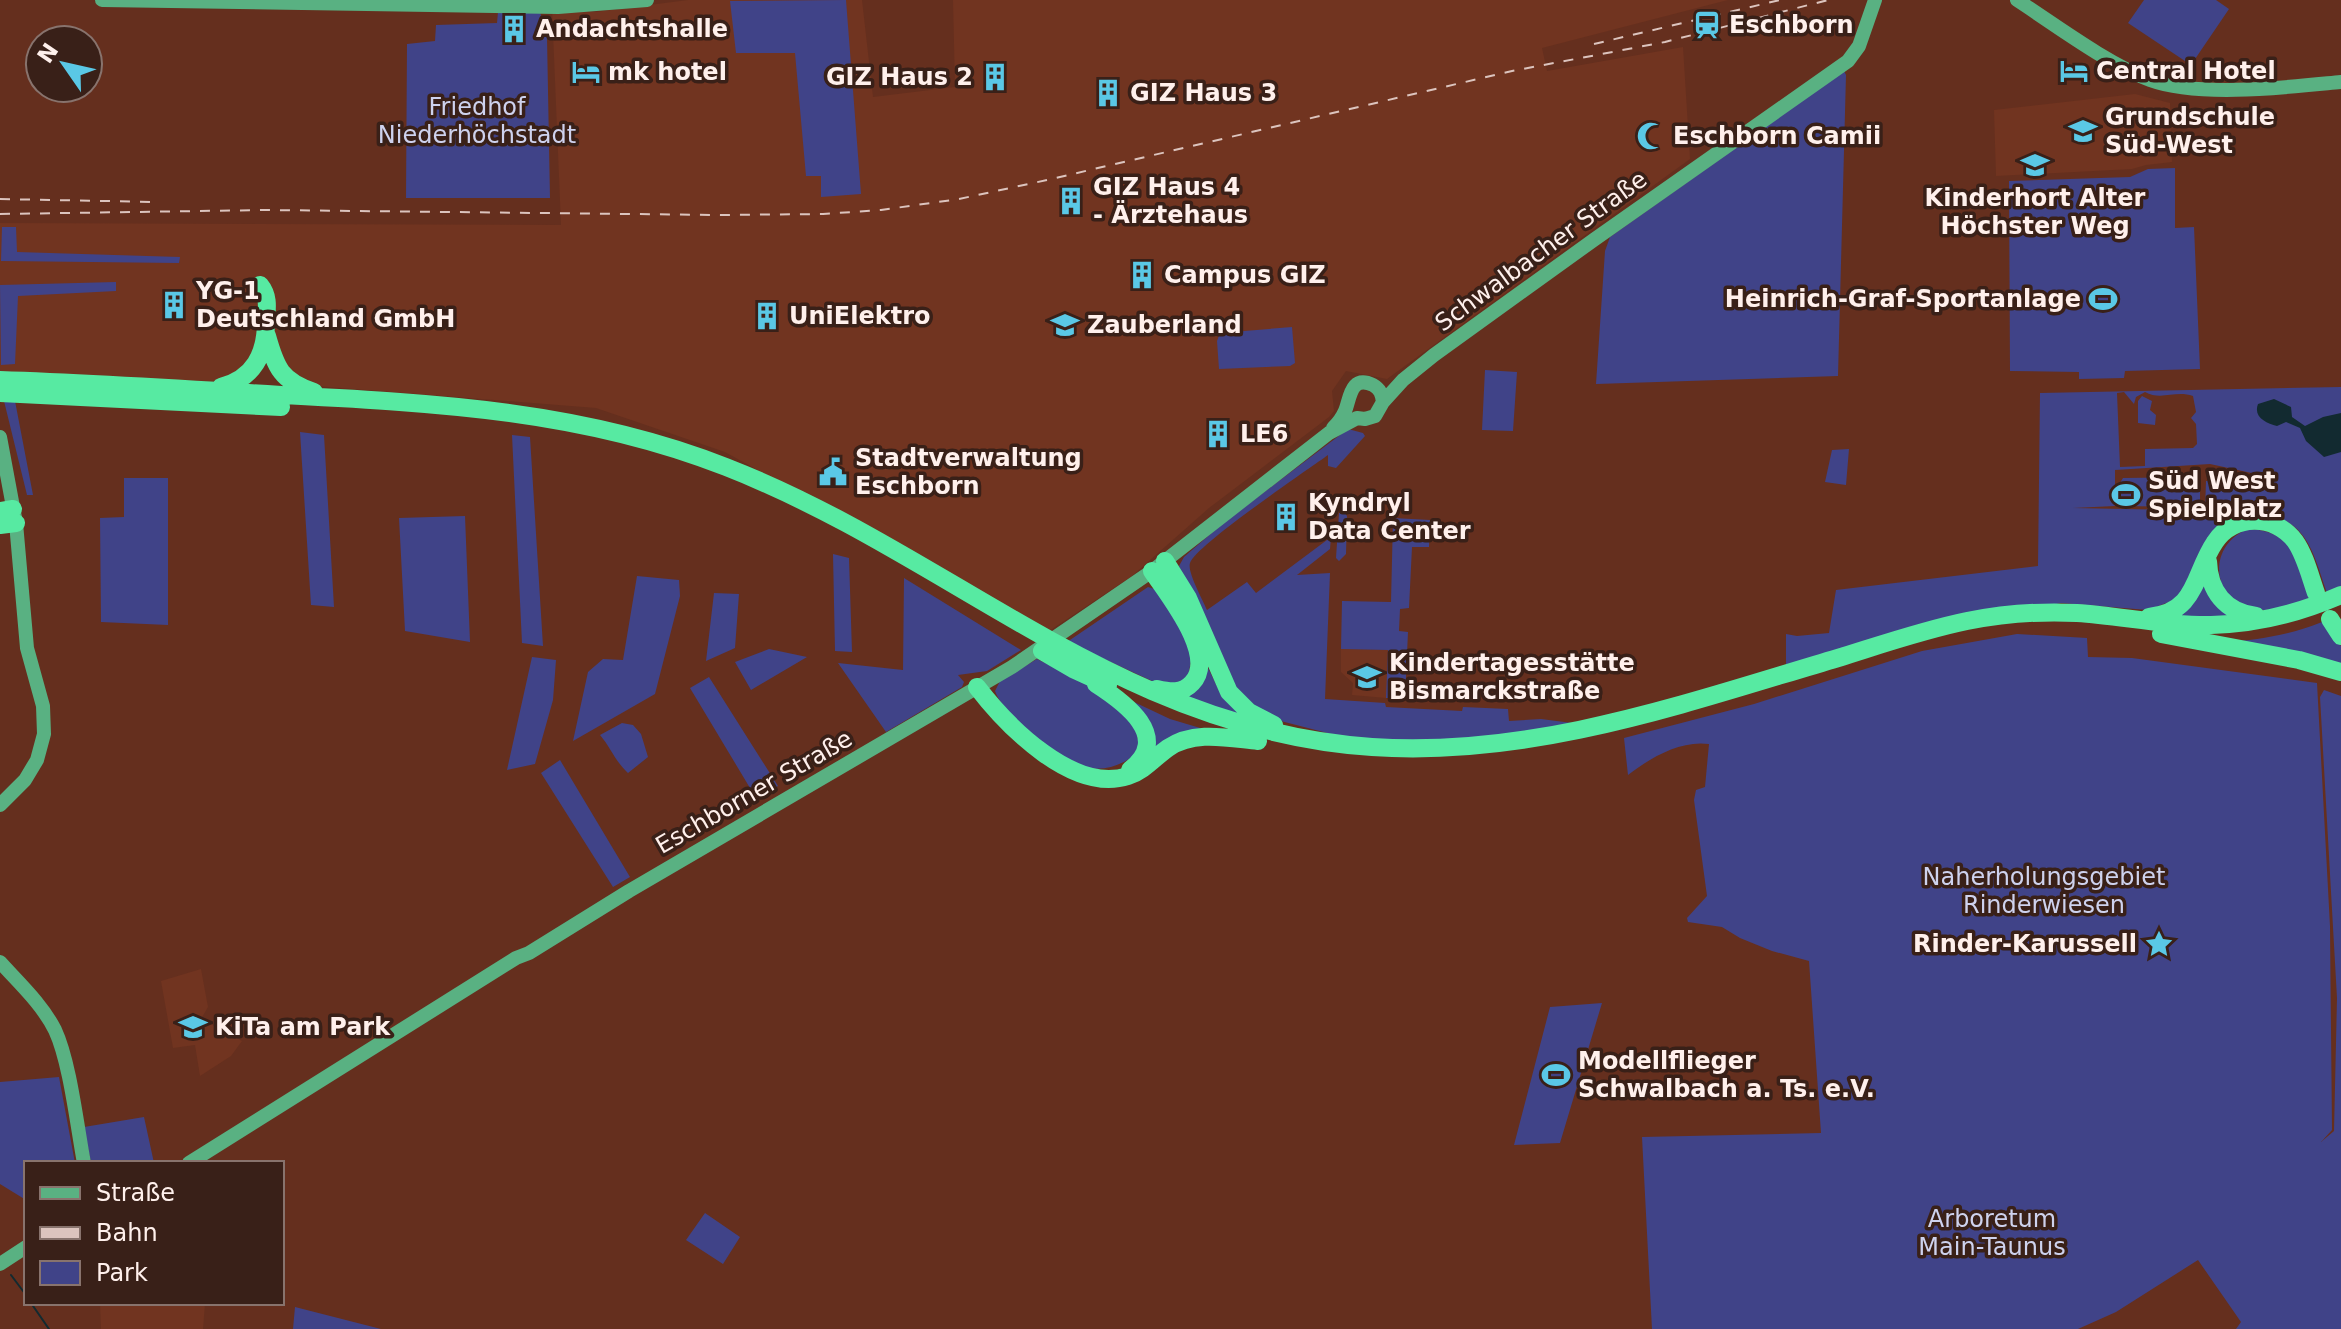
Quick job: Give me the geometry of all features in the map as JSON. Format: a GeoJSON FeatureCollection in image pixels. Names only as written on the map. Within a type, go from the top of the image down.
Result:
{"type":"FeatureCollection","features":[{"type":"Feature","properties":{"kind":"highway"},"geometry":{"type":"LineString","coordinates":[[207,390],[236,383],[250,373],[260,358],[266,334],[266,296],[260,285]]}},
{"type":"Feature","properties":{"kind":"highway"},"geometry":{"type":"LineString","coordinates":[[266,334],[280,373],[298,386],[336,398]]}},
{"type":"Feature","properties":{"kind":"highway"},"geometry":{"type":"LineString","coordinates":[[5,389],[207,390],[336,398],[479,408],[546,417],[611,431],[685,451],[784,491],[882,541],[1016,623],[1124,680],[1213,716],[1298,738],[1381,748],[1429,749],[1505,743],[1560,734],[1626,719],[1965,622],[2039,613],[2077,613],[2213,625],[2274,618],[2341,595]]}},
{"type":"Feature","properties":{"kind":"highway"},"geometry":{"type":"LineString","coordinates":[[5,389],[454,417],[546,428],[613,442],[727,478],[876,551],[1121,701],[1144,727],[1146,746],[1139,762],[1126,773],[1107,778]]}},
{"type":"Feature","properties":{"kind":"highway"},"geometry":{"type":"LineString","coordinates":[[2130,619],[2165,613],[2184,602],[2197,583],[2218,537],[2234,526],[2252,521],[2271,523],[2296,542],[2316,593]]}},
{"type":"Feature","properties":{"kind":"highway"},"geometry":{"type":"LineString","coordinates":[[2209,554],[2211,584],[2225,605],[2243,614],[2274,618]]}},
{"type":"Feature","properties":{"kind":"highway"},"geometry":{"type":"LineString","coordinates":[[1124,680],[1178,692],[1191,685],[1199,671],[1198,655],[1189,628],[1159,566]]}},
{"type":"Feature","properties":{"kind":"highway"},"geometry":{"type":"LineString","coordinates":[[1159,566],[1188,598],[1229,692],[1249,712],[1298,738]]}},
{"type":"Feature","properties":{"kind":"highway"},"geometry":{"type":"LineString","coordinates":[[1073,669],[1176,716],[1258,741],[1304,751],[1378,759],[1483,757],[1563,745],[1619,732],[1911,648],[1989,629],[2075,625],[2204,636],[2247,634],[2336,613],[2341,636]]}},
{"type":"Feature","properties":{"kind":"highway"},"geometry":{"type":"LineString","coordinates":[[2161,634],[2299,660],[2341,672]]}},
{"type":"Feature","properties":{"kind":"highway"},"geometry":{"type":"LineString","coordinates":[[977,687],[1014,728],[1051,758],[1089,776],[1120,778],[1138,772],[1184,739],[1202,736],[1258,741]]}},
{"type":"Feature","properties":{"kind":"street"},"geometry":{"type":"LineString","coordinates":[[102,0],[558,7],[647,0]]}},
{"type":"Feature","properties":{"kind":"street","name":"Schwalbacher Straße"},"geometry":{"type":"LineString","coordinates":[[977,687],[1074,626],[1159,566],[1329,433],[1357,418],[1375,416],[1380,395],[1564,260],[1848,61],[1859,46],[1875,0]]}},
{"type":"Feature","properties":{"kind":"street"},"geometry":{"type":"LineString","coordinates":[[2017,0],[2123,67],[2166,84],[2212,89],[2341,82]]}},
{"type":"Feature","properties":{"kind":"street","name":"Schwalbacher Straße"},"geometry":{"type":"LineString","coordinates":[[1329,433],[1341,418],[1348,394],[1358,385],[1367,383],[1380,395]]}},
{"type":"Feature","properties":{"kind":"street"},"geometry":{"type":"LineString","coordinates":[[1347,405],[1357,418]]}},
{"type":"Feature","properties":{"kind":"street"},"geometry":{"type":"LineString","coordinates":[[0,437],[7,517],[22,586],[27,648],[44,721],[42,746],[25,780],[0,805]]}},
{"type":"Feature","properties":{"kind":"street","name":"Eschborner Straße"},"geometry":{"type":"LineString","coordinates":[[192,1161],[516,958],[977,687]]}},
{"type":"Feature","properties":{"kind":"street"},"geometry":{"type":"LineString","coordinates":[[0,962],[27,991],[54,1030],[64,1058],[84,1161]]}},
{"type":"Feature","properties":{"kind":"street"},"geometry":{"type":"LineString","coordinates":[[4,1262],[24,1248]]}},
{"type":"Feature","properties":{"kind":"shaded area"},"geometry":{"type":"Polygon","coordinates":[[[688,0],[862,0],[873,97],[955,87],[953,0],[1728,0],[1542,48],[1547,71],[1683,47],[1690,159],[1387,379],[1346,371],[1332,391],[1334,411],[1329,417],[1209,508],[1132,576],[1049,631],[725,452],[596,408],[315,386],[255,355],[243,371],[217,382],[0,372],[0,223],[561,225],[552,9],[595,12],[688,0]]]}},
{"type":"Feature","properties":{"kind":"shaded area","name":"Grundschule Süd-West"},"geometry":{"type":"Polygon","coordinates":[[[2135,94],[2170,103],[2172,162],[2132,169],[1996,176],[1994,110],[2135,94]]]}},
{"type":"Feature","properties":{"kind":"shaded area","name":"Kindertagesstätte Bismarckstraße"},"geometry":{"type":"Polygon","coordinates":[[[1341,649],[1389,650],[1386,698],[1352,695],[1353,683],[1341,672],[1341,649]]]}},
{"type":"Feature","properties":{"kind":"shaded area","name":"KiTa am Park"},"geometry":{"type":"Polygon","coordinates":[[[201,969],[208,1007],[201,1019],[242,1041],[231,1056],[200,1076],[195,1045],[173,1048],[161,981],[201,969]]]}},
{"type":"Feature","properties":{"kind":"shaded area"},"geometry":{"type":"Polygon","coordinates":[[[100,1305],[205,1305],[203,1329],[101,1329],[100,1305]]]}},
{"type":"Feature","properties":{"kind":"green space"},"geometry":{"type":"Polygon","coordinates":[[[846,0],[861,194],[821,197],[821,176],[806,176],[795,53],[736,53],[730,1],[846,0]]]}},
{"type":"Feature","properties":{"kind":"green space"},"geometry":{"type":"Polygon","coordinates":[[[2144,0],[2216,0],[2229,9],[2191,65],[2128,23],[2144,0]]]}},
{"type":"Feature","properties":{"kind":"green space","name":"Friedhof Niederhöchstadt"},"geometry":{"type":"Polygon","coordinates":[[[498,12],[540,12],[547,37],[550,198],[406,198],[407,44],[435,41],[436,25],[497,23],[498,12]]]}},
{"type":"Feature","properties":{"kind":"green space"},"geometry":{"type":"Polygon","coordinates":[[[1844,71],[1838,376],[1596,384],[1605,251],[1610,237],[1844,71]]]}},
{"type":"Feature","properties":{"kind":"green space","name":"Heinrich-Graf-Sportanlage"},"geometry":{"type":"Polygon","coordinates":[[[2175,168],[2175,228],[2194,227],[2200,369],[2125,371],[2124,378],[2079,379],[2079,372],[2010,371],[2009,181],[2130,177],[2148,169],[2175,168]]]}},
{"type":"Feature","properties":{"kind":"green space"},"geometry":{"type":"Polygon","coordinates":[[[2,227],[16,227],[17,252],[180,257],[179,263],[1,261],[2,227]]]}},
{"type":"Feature","properties":{"kind":"green space"},"geometry":{"type":"Polygon","coordinates":[[[116,282],[116,291],[18,296],[15,364],[1,365],[0,285],[116,282]]]}},
{"type":"Feature","properties":{"kind":"green space"},"geometry":{"type":"Polygon","coordinates":[[[1292,327],[1295,363],[1290,366],[1219,369],[1217,341],[1220,333],[1292,327]]]}},
{"type":"Feature","properties":{"kind":"green space"},"geometry":{"type":"Polygon","coordinates":[[[1485,370],[1517,372],[1513,431],[1482,430],[1485,370]]]}},
{"type":"Feature","properties":{"kind":"green space"},"geometry":{"type":"Polygon","coordinates":[[[2341,387],[2341,586],[2327,593],[2310,548],[2295,527],[2268,515],[2249,513],[2182,597],[2148,610],[2061,603],[1786,665],[1786,634],[1829,633],[1836,590],[2038,566],[2040,393],[2341,387]],[[2124,392],[2117,393],[2120,467],[2145,466],[2145,449],[2193,448],[2197,444],[2196,424],[2191,418],[2196,412],[2193,396],[2157,396],[2145,392],[2136,397],[2134,404],[2124,392]],[[2210,464],[2115,470],[2115,506],[2073,508],[2178,510],[2195,517],[2205,511],[2206,481],[2261,475],[2210,464]]]}},
{"type":"Feature","properties":{"kind":"green space"},"geometry":{"type":"Polygon","coordinates":[[[2142,396],[2152,401],[2150,410],[2156,415],[2155,425],[2138,423],[2138,401],[2142,396]]]}},
{"type":"Feature","properties":{"kind":"green space"},"geometry":{"type":"Polygon","coordinates":[[[4,401],[15,401],[33,495],[27,495],[4,401]]]}},
{"type":"Feature","properties":{"kind":"green space"},"geometry":{"type":"Polygon","coordinates":[[[1348,429],[1365,436],[1336,468],[1328,466],[1328,455],[1230,525],[1197,554],[1190,567],[1207,610],[1247,582],[1256,593],[1331,537],[1330,549],[1297,575],[1330,573],[1325,699],[1385,703],[1386,707],[1462,711],[1463,707],[1508,709],[1509,721],[1541,719],[1580,724],[1443,745],[1339,736],[1269,718],[1236,695],[1179,566],[1184,557],[1222,524],[1348,429]]]}},
{"type":"Feature","properties":{"kind":"green space"},"geometry":{"type":"Polygon","coordinates":[[[300,432],[324,435],[334,607],[311,605],[300,432]]]}},
{"type":"Feature","properties":{"kind":"green space"},"geometry":{"type":"Polygon","coordinates":[[[512,435],[530,437],[543,646],[522,643],[512,435]]]}},
{"type":"Feature","properties":{"kind":"green space"},"geometry":{"type":"Polygon","coordinates":[[[1849,449],[1846,485],[1825,482],[1832,450],[1849,449]]]}},
{"type":"Feature","properties":{"kind":"green space"},"geometry":{"type":"Polygon","coordinates":[[[2200,477],[2200,507],[2118,506],[2118,486],[2123,478],[2200,477]]]}},
{"type":"Feature","properties":{"kind":"green space"},"geometry":{"type":"Polygon","coordinates":[[[124,478],[168,478],[168,625],[101,622],[100,518],[124,517],[124,478]]]}},
{"type":"Feature","properties":{"kind":"green space"},"geometry":{"type":"Polygon","coordinates":[[[1339,513],[1347,516],[1346,554],[1339,561],[1336,558],[1339,513]]]}},
{"type":"Feature","properties":{"kind":"green space"},"geometry":{"type":"Polygon","coordinates":[[[465,516],[470,642],[405,631],[399,518],[465,516]]]}},
{"type":"Feature","properties":{"kind":"green space"},"geometry":{"type":"Polygon","coordinates":[[[1393,518],[1430,520],[1429,547],[1412,547],[1409,608],[1400,609],[1399,631],[1408,632],[1405,698],[1386,698],[1388,650],[1341,649],[1342,601],[1391,602],[1393,518]]]}},
{"type":"Feature","properties":{"kind":"green space"},"geometry":{"type":"Polygon","coordinates":[[[2248,529],[2276,535],[2285,542],[2297,560],[2310,598],[2267,610],[2245,607],[2232,599],[2224,589],[2220,562],[2224,549],[2248,529]]]}},
{"type":"Feature","properties":{"kind":"green space"},"geometry":{"type":"Polygon","coordinates":[[[833,554],[849,558],[852,652],[835,651],[833,554]]]}},
{"type":"Feature","properties":{"kind":"green space"},"geometry":{"type":"Polygon","coordinates":[[[2206,572],[2241,617],[2190,621],[2174,613],[2206,572]]]}},
{"type":"Feature","properties":{"kind":"green space"},"geometry":{"type":"Polygon","coordinates":[[[637,576],[679,580],[680,596],[655,694],[573,741],[588,672],[603,659],[623,660],[637,576]]]}},
{"type":"Feature","properties":{"kind":"green space"},"geometry":{"type":"Polygon","coordinates":[[[904,578],[1021,650],[987,671],[958,675],[964,682],[962,687],[886,732],[838,663],[903,670],[904,578]]]}},
{"type":"Feature","properties":{"kind":"green space"},"geometry":{"type":"Polygon","coordinates":[[[1148,587],[1158,590],[1193,650],[1187,682],[1163,686],[1067,642],[1148,587]]]}},
{"type":"Feature","properties":{"kind":"green space"},"geometry":{"type":"Polygon","coordinates":[[[714,593],[739,594],[735,648],[706,661],[714,593]]]}},
{"type":"Feature","properties":{"kind":"green space"},"geometry":{"type":"Polygon","coordinates":[[[2322,622],[2341,646],[2341,668],[2225,642],[2274,636],[2322,622]]]}},
{"type":"Feature","properties":{"kind":"green space"},"geometry":{"type":"Polygon","coordinates":[[[2017,634],[2087,638],[2088,657],[2132,658],[2317,683],[2330,926],[2332,1130],[2321,1142],[2334,1131],[2337,998],[2320,697],[2324,690],[2341,696],[2341,1329],[2236,1329],[2241,1322],[2198,1260],[2116,1312],[2078,1329],[1652,1329],[1642,1137],[1821,1133],[1809,961],[1772,951],[1722,927],[1688,922],[1687,918],[1707,896],[1694,800],[1696,790],[1705,787],[1709,744],[1676,748],[1646,762],[1628,775],[1624,738],[1754,704],[1922,651],[2017,634]]]}},
{"type":"Feature","properties":{"kind":"green space"},"geometry":{"type":"Polygon","coordinates":[[[769,649],[807,657],[751,690],[735,662],[769,649]]]}},
{"type":"Feature","properties":{"kind":"green space"},"geometry":{"type":"Polygon","coordinates":[[[532,657],[556,660],[553,700],[535,764],[507,770],[532,657]]]}},
{"type":"Feature","properties":{"kind":"green space"},"geometry":{"type":"Polygon","coordinates":[[[1037,659],[1086,683],[1117,704],[1129,717],[1137,733],[1139,751],[1112,767],[1088,768],[1057,754],[1019,724],[995,691],[1000,681],[1037,659]]]}},
{"type":"Feature","properties":{"kind":"green space"},"geometry":{"type":"Polygon","coordinates":[[[1205,662],[1220,692],[1264,723],[1181,699],[1205,662]]]}},
{"type":"Feature","properties":{"kind":"green space"},"geometry":{"type":"Polygon","coordinates":[[[709,677],[778,786],[764,795],[750,788],[690,688],[709,677]]]}},
{"type":"Feature","properties":{"kind":"green space"},"geometry":{"type":"Polygon","coordinates":[[[1115,693],[1170,719],[1227,736],[1152,750],[1115,693]]]}},
{"type":"Feature","properties":{"kind":"green space"},"geometry":{"type":"Polygon","coordinates":[[[622,723],[633,725],[641,734],[648,757],[628,773],[600,735],[622,723]]]}},
{"type":"Feature","properties":{"kind":"green space"},"geometry":{"type":"Polygon","coordinates":[[[560,760],[630,877],[613,887],[541,773],[560,760]]]}},
{"type":"Feature","properties":{"kind":"green space","name":"Modellflieger Schwalbach a. Ts. e.V."},"geometry":{"type":"Polygon","coordinates":[[[1602,1003],[1560,1143],[1514,1145],[1550,1007],[1602,1003]]]}},
{"type":"Feature","properties":{"kind":"green space"},"geometry":{"type":"Polygon","coordinates":[[[59,1077],[75,1161],[24,1161],[24,1199],[0,1184],[0,1082],[59,1077]]]}},
{"type":"Feature","properties":{"kind":"green space"},"geometry":{"type":"Polygon","coordinates":[[[144,1117],[154,1161],[91,1161],[84,1127],[144,1117]]]}},
{"type":"Feature","properties":{"kind":"green space"},"geometry":{"type":"Polygon","coordinates":[[[705,1213],[740,1237],[723,1264],[686,1240],[705,1213]]]}},
{"type":"Feature","properties":{"kind":"green space"},"geometry":{"type":"Polygon","coordinates":[[[295,1307],[381,1329],[293,1329],[295,1307]]]}},
{"type":"Feature","properties":{"kind":"water"},"geometry":{"type":"Polygon","coordinates":[[[2274,399],[2291,407],[2292,417],[2305,426],[2341,413],[2341,452],[2324,457],[2306,441],[2300,428],[2286,422],[2277,426],[2262,419],[2257,412],[2258,404],[2274,399]]]}},
{"type":"Feature","properties":{"kind":"waterway"},"geometry":{"type":"LineString","coordinates":[[11,1275],[24,1292]]}},
{"type":"Feature","properties":{"kind":"waterway"},"geometry":{"type":"LineString","coordinates":[[32,1305],[49,1329]]}},
{"type":"Feature","properties":{"kind":"railway"},"geometry":{"type":"LineString","coordinates":[[1594,44],[1780,0]]}},
{"type":"Feature","properties":{"kind":"railway"},"geometry":{"type":"LineString","coordinates":[[0,214],[268,210],[720,215],[881,210],[959,199],[1047,180],[1512,71],[1665,42],[1828,0]]}},
{"type":"Feature","properties":{"kind":"railway"},"geometry":{"type":"LineString","coordinates":[[0,199],[156,202]]}},
{"type":"Feature","properties":{"kind":"place","name":"Eschborn"},"geometry":{"type":"Point","coordinates":[1707,25]}},
{"type":"Feature","properties":{"kind":"place","name":"Andachtshalle"},"geometry":{"type":"Point","coordinates":[514,29]}},
{"type":"Feature","properties":{"kind":"place","name":"Central Hotel"},"geometry":{"type":"Point","coordinates":[2074,71]}},
{"type":"Feature","properties":{"kind":"place","name":"mk hotel"},"geometry":{"type":"Point","coordinates":[586,72]}},
{"type":"Feature","properties":{"kind":"place","name":"GIZ Haus 2"},"geometry":{"type":"Point","coordinates":[995,77]}},
{"type":"Feature","properties":{"kind":"place","name":"GIZ Haus 3"},"geometry":{"type":"Point","coordinates":[1108,93]}},
{"type":"Feature","properties":{"kind":"place","name":"Grundschule Süd-West"},"geometry":{"type":"Point","coordinates":[2083,131]}},
{"type":"Feature","properties":{"kind":"place","name":"Eschborn Camii"},"geometry":{"type":"Point","coordinates":[1651,136]}},
{"type":"Feature","properties":{"kind":"place","name":"Kinderhort Alter Höchster Weg"},"geometry":{"type":"Point","coordinates":[2035,165]}},
{"type":"Feature","properties":{"kind":"place","name":"GIZ Haus 4 - Ärztehaus"},"geometry":{"type":"Point","coordinates":[1071,201]}},
{"type":"Feature","properties":{"kind":"place","name":"Campus GIZ"},"geometry":{"type":"Point","coordinates":[1142,275]}},
{"type":"Feature","properties":{"kind":"place","name":"Heinrich-Graf-Sportanlage"},"geometry":{"type":"Point","coordinates":[2103,299]}},
{"type":"Feature","properties":{"kind":"place","name":"YG-1 Deutschland GmbH"},"geometry":{"type":"Point","coordinates":[174,305]}},
{"type":"Feature","properties":{"kind":"place","name":"UniElektro"},"geometry":{"type":"Point","coordinates":[767,316]}},
{"type":"Feature","properties":{"kind":"place","name":"Zauberland"},"geometry":{"type":"Point","coordinates":[1065,325]}},
{"type":"Feature","properties":{"kind":"place","name":"LE6"},"geometry":{"type":"Point","coordinates":[1218,434]}},
{"type":"Feature","properties":{"kind":"place","name":"Stadtverwaltung Eschborn"},"geometry":{"type":"Point","coordinates":[833,472]}},
{"type":"Feature","properties":{"kind":"place","name":"Süd West Spielplatz"},"geometry":{"type":"Point","coordinates":[2126,495]}},
{"type":"Feature","properties":{"kind":"place","name":"Kyndryl Data Center"},"geometry":{"type":"Point","coordinates":[1286,517]}},
{"type":"Feature","properties":{"kind":"place","name":"Kindertagesstätte Bismarckstraße"},"geometry":{"type":"Point","coordinates":[1367,677]}},
{"type":"Feature","properties":{"kind":"place","name":"Rinder-Karussell"},"geometry":{"type":"Point","coordinates":[2159,944]}},
{"type":"Feature","properties":{"kind":"place","name":"KiTa am Park"},"geometry":{"type":"Point","coordinates":[193,1027]}},
{"type":"Feature","properties":{"kind":"place","name":"Modellflieger Schwalbach a. Ts. e.V."},"geometry":{"type":"Point","coordinates":[1556,1075]}},
{"type":"Feature","properties":{"kind":"park label","name":"Naherholungsgebiet Rinderwiesen"},"geometry":{"type":"Point","coordinates":[2044,891]}},
{"type":"Feature","properties":{"kind":"park label","name":"Arboretum Main-Taunus"},"geometry":{"type":"Point","coordinates":[1992,1233]}}]}
